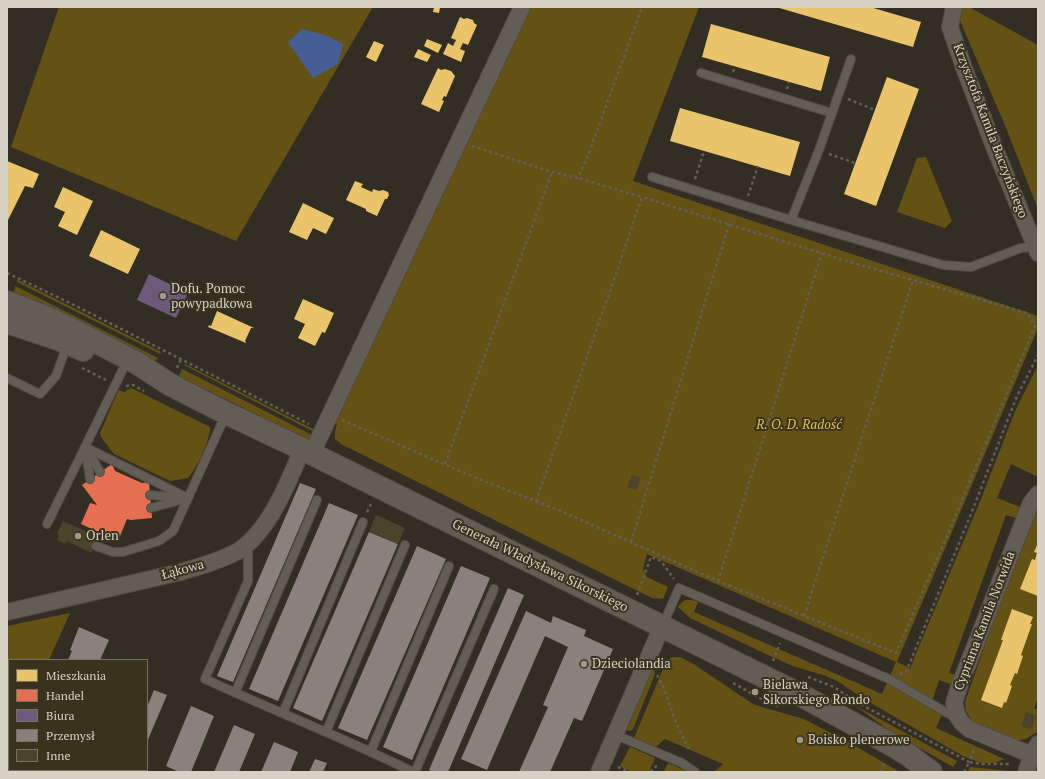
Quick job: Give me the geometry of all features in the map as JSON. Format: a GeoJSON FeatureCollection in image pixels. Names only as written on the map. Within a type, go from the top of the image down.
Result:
{"type":"FeatureCollection","features":[{"type":"Feature","properties":{"kind":"main road","name":"Generała Władysława Sikorskiego"},"geometry":{"type":"LineString","coordinates":[[7,302],[48,318],[70,345]]}},
{"type":"Feature","properties":{"kind":"main road","name":"Generała Władysława Sikorskiego"},"geometry":{"type":"LineString","coordinates":[[7,322],[70,345],[125,371],[169,384],[307,451],[797,694],[897,756],[931,772]]}},
{"type":"Feature","properties":{"kind":"main road","name":"Generała Władysława Sikorskiego"},"geometry":{"type":"LineString","coordinates":[[897,756],[948,772]]}},
{"type":"Feature","properties":{"kind":"street","name":"Łąkowa"},"geometry":{"type":"LineString","coordinates":[[7,612],[182,572],[223,558],[237,551],[248,544],[258,533],[270,516],[307,451],[522,7]]}},
{"type":"Feature","properties":{"kind":"street","name":"Krzysztofa Kamila Baczyńskiego"},"geometry":{"type":"LineString","coordinates":[[954,7],[950,28],[995,149],[1037,250]]}},
{"type":"Feature","properties":{"kind":"street","name":"Cypriana Kamila Norwida"},"geometry":{"type":"LineString","coordinates":[[960,719],[954,703],[959,687],[1028,510],[1038,494]]}},
{"type":"Feature","properties":{"kind":"street"},"geometry":{"type":"LineString","coordinates":[[599,772],[662,626]]}},
{"type":"Feature","properties":{"kind":"street"},"geometry":{"type":"LineString","coordinates":[[960,719],[969,729],[1035,749]]}},
{"type":"Feature","properties":{"kind":"street"},"geometry":{"type":"LineString","coordinates":[[1014,768],[1021,765],[1035,749]]}},
{"type":"Feature","properties":{"kind":"street"},"geometry":{"type":"LineString","coordinates":[[1026,772],[1035,749]]}},
{"type":"Feature","properties":{"kind":"lane"},"geometry":{"type":"LineString","coordinates":[[791,220],[819,150],[851,59]]}},
{"type":"Feature","properties":{"kind":"lane"},"geometry":{"type":"LineString","coordinates":[[701,73],[832,114]]}},
{"type":"Feature","properties":{"kind":"lane"},"geometry":{"type":"LineString","coordinates":[[652,177],[791,220],[942,264],[971,267],[1021,248],[1037,250]]}},
{"type":"Feature","properties":{"kind":"lane"},"geometry":{"type":"LineString","coordinates":[[7,378],[40,394],[56,376],[70,345]]}},
{"type":"Feature","properties":{"kind":"lane"},"geometry":{"type":"LineString","coordinates":[[47,524],[125,371]]}},
{"type":"Feature","properties":{"kind":"lane"},"geometry":{"type":"LineString","coordinates":[[96,546],[113,552],[123,552],[159,541],[173,530],[226,413]]}},
{"type":"Feature","properties":{"kind":"lane"},"geometry":{"type":"LineString","coordinates":[[85,447],[100,472]]}},
{"type":"Feature","properties":{"kind":"lane"},"geometry":{"type":"LineString","coordinates":[[85,447],[90,479]]}},
{"type":"Feature","properties":{"kind":"lane"},"geometry":{"type":"LineString","coordinates":[[85,447],[188,498]]}},
{"type":"Feature","properties":{"kind":"lane"},"geometry":{"type":"LineString","coordinates":[[150,495],[188,498]]}},
{"type":"Feature","properties":{"kind":"lane"},"geometry":{"type":"LineString","coordinates":[[151,508],[188,498]]}},
{"type":"Feature","properties":{"kind":"lane"},"geometry":{"type":"LineString","coordinates":[[235,693],[317,500]]}},
{"type":"Feature","properties":{"kind":"lane"},"geometry":{"type":"LineString","coordinates":[[283,713],[363,522]]}},
{"type":"Feature","properties":{"kind":"lane"},"geometry":{"type":"LineString","coordinates":[[248,544],[248,581],[204,679],[371,751],[414,772],[494,589]]}},
{"type":"Feature","properties":{"kind":"lane"},"geometry":{"type":"LineString","coordinates":[[326,732],[405,545]]}},
{"type":"Feature","properties":{"kind":"lane"},"geometry":{"type":"LineString","coordinates":[[371,751],[449,566]]}},
{"type":"Feature","properties":{"kind":"lane"},"geometry":{"type":"LineString","coordinates":[[662,626],[678,588],[889,679],[960,719]]}},
{"type":"Feature","properties":{"kind":"lane"},"geometry":{"type":"LineString","coordinates":[[616,735],[682,763],[695,772]]}},
{"type":"Feature","properties":{"kind":"path"},"geometry":{"type":"LineString","coordinates":[[578,178],[642,7]]}},
{"type":"Feature","properties":{"kind":"path"},"geometry":{"type":"LineString","coordinates":[[839,95],[875,110]]}},
{"type":"Feature","properties":{"kind":"path"},"geometry":{"type":"LineString","coordinates":[[339,419],[563,512],[656,554],[896,653],[1035,326],[1026,313],[822,253],[642,197],[552,172],[467,145]]}},
{"type":"Feature","properties":{"kind":"path"},"geometry":{"type":"LineString","coordinates":[[819,150],[855,163]]}},
{"type":"Feature","properties":{"kind":"path"},"geometry":{"type":"LineString","coordinates":[[691,189],[704,151]]}},
{"type":"Feature","properties":{"kind":"path"},"geometry":{"type":"LineString","coordinates":[[745,206],[758,166]]}},
{"type":"Feature","properties":{"kind":"path"},"geometry":{"type":"LineString","coordinates":[[445,464],[552,172]]}},
{"type":"Feature","properties":{"kind":"path"},"geometry":{"type":"LineString","coordinates":[[536,501],[642,197]]}},
{"type":"Feature","properties":{"kind":"path"},"geometry":{"type":"LineString","coordinates":[[631,542],[729,224]]}},
{"type":"Feature","properties":{"kind":"path"},"geometry":{"type":"LineString","coordinates":[[718,580],[822,253]]}},
{"type":"Feature","properties":{"kind":"path"},"geometry":{"type":"LineString","coordinates":[[7,273],[70,303],[315,428]]}},
{"type":"Feature","properties":{"kind":"path"},"geometry":{"type":"LineString","coordinates":[[804,616],[914,280]]}},
{"type":"Feature","properties":{"kind":"path"},"geometry":{"type":"LineString","coordinates":[[70,345],[125,371],[123,388],[128,385],[132,385],[150,394]]}},
{"type":"Feature","properties":{"kind":"path"},"geometry":{"type":"LineString","coordinates":[[889,679],[906,672],[971,514],[1017,396],[1038,355]]}},
{"type":"Feature","properties":{"kind":"path"},"geometry":{"type":"LineString","coordinates":[[637,594],[651,557],[654,558],[656,554]]}},
{"type":"Feature","properties":{"kind":"path"},"geometry":{"type":"LineString","coordinates":[[654,558],[661,561],[677,582],[678,588]]}},
{"type":"Feature","properties":{"kind":"path"},"geometry":{"type":"LineString","coordinates":[[772,663],[785,633]]}},
{"type":"Feature","properties":{"kind":"path"},"geometry":{"type":"LineString","coordinates":[[657,675],[664,688],[676,723],[689,749]]}},
{"type":"Feature","properties":{"kind":"path"},"geometry":{"type":"LineString","coordinates":[[881,772],[897,756]]}},
{"type":"Feature","properties":{"kind":"path"},"geometry":{"type":"LineString","coordinates":[[964,772],[969,762],[1014,768]]}},
{"type":"Feature","properties":{"kind":"path"},"geometry":{"type":"LineString","coordinates":[[618,767],[629,772]]}},
{"type":"Feature","properties":{"kind":"green space"},"geometry":{"type":"Polygon","coordinates":[[[59,7],[373,7],[236,241],[11,147],[59,7]]]}},
{"type":"Feature","properties":{"kind":"green space","name":"R. O. D. Radość"},"geometry":{"type":"Polygon","coordinates":[[[530,7],[699,7],[633,181],[1038,316],[1038,328],[897,662],[910,668],[979,504],[1016,409],[1038,365],[1038,477],[1011,464],[997,498],[1028,510],[1024,521],[1006,515],[949,673],[963,677],[959,687],[939,680],[930,708],[942,714],[936,728],[1004,759],[995,763],[981,763],[963,756],[869,702],[837,681],[793,666],[768,655],[690,618],[678,607],[682,602],[687,600],[698,602],[694,612],[882,694],[896,662],[647,554],[643,569],[647,577],[668,587],[663,599],[652,598],[341,444],[335,439],[337,424],[333,422],[530,7]]]}},
{"type":"Feature","properties":{"kind":"green space"},"geometry":{"type":"Polygon","coordinates":[[[954,7],[969,7],[1038,45],[1038,209],[1004,123],[954,7]]]}},
{"type":"Feature","properties":{"kind":"green space"},"geometry":{"type":"Polygon","coordinates":[[[926,157],[952,221],[945,228],[897,212],[917,158],[926,157]]]}},
{"type":"Feature","properties":{"kind":"green space"},"geometry":{"type":"Polygon","coordinates":[[[18,280],[161,352],[160,354],[17,282],[18,280]]]}},
{"type":"Feature","properties":{"kind":"green space"},"geometry":{"type":"Polygon","coordinates":[[[15,286],[158,358],[152,363],[14,293],[15,286]]]}},
{"type":"Feature","properties":{"kind":"green space"},"geometry":{"type":"Polygon","coordinates":[[[185,364],[317,431],[316,433],[184,365],[185,364]]]}},
{"type":"Feature","properties":{"kind":"green space"},"geometry":{"type":"Polygon","coordinates":[[[182,369],[314,436],[308,440],[179,376],[182,369]]]}},
{"type":"Feature","properties":{"kind":"green space"},"geometry":{"type":"Polygon","coordinates":[[[131,388],[210,427],[208,439],[202,454],[188,478],[170,481],[114,454],[101,437],[100,433],[119,390],[124,392],[131,388]]]}},
{"type":"Feature","properties":{"kind":"green space"},"geometry":{"type":"Polygon","coordinates":[[[1038,506],[1038,698],[1034,708],[1038,710],[1038,729],[1037,732],[1026,739],[1013,741],[973,723],[966,711],[965,702],[1032,512],[1038,506]]]}},
{"type":"Feature","properties":{"kind":"green space"},"geometry":{"type":"Polygon","coordinates":[[[70,613],[49,659],[8,659],[7,756],[7,626],[70,613]]]}},
{"type":"Feature","properties":{"kind":"green space"},"geometry":{"type":"Polygon","coordinates":[[[672,657],[680,657],[692,663],[753,704],[804,719],[850,743],[900,772],[714,772],[723,764],[665,739],[656,747],[634,738],[665,664],[672,657]]]}},
{"type":"Feature","properties":{"kind":"green space"},"geometry":{"type":"Polygon","coordinates":[[[653,665],[655,674],[633,729],[630,731],[627,730],[653,665]]]}},
{"type":"Feature","properties":{"kind":"green space"},"geometry":{"type":"Polygon","coordinates":[[[854,705],[957,761],[953,767],[893,733],[854,705]]]}},
{"type":"Feature","properties":{"kind":"green space"},"geometry":{"type":"Polygon","coordinates":[[[630,747],[655,758],[649,772],[632,772],[621,767],[621,764],[630,747]]]}},
{"type":"Feature","properties":{"kind":"green space"},"geometry":{"type":"Polygon","coordinates":[[[669,763],[686,771],[687,772],[664,771],[669,763]]]}},
{"type":"Feature","properties":{"kind":"green space"},"geometry":{"type":"Polygon","coordinates":[[[970,767],[1010,771],[968,772],[970,767]]]}},
{"type":"Feature","properties":{"kind":"water"},"geometry":{"type":"Polygon","coordinates":[[[302,29],[328,36],[343,44],[338,64],[313,78],[288,42],[302,29]]]}},
{"type":"Feature","properties":{"kind":"building: Mieszkania"},"geometry":{"type":"Polygon","coordinates":[[[434,7],[440,8],[439,13],[433,12],[434,7]]]}},
{"type":"Feature","properties":{"kind":"building: Mieszkania"},"geometry":{"type":"Polygon","coordinates":[[[776,7],[870,7],[921,22],[913,47],[776,7]]]}},
{"type":"Feature","properties":{"kind":"building: Mieszkania"},"geometry":{"type":"Polygon","coordinates":[[[460,17],[473,20],[477,25],[468,45],[463,43],[460,49],[465,51],[461,62],[443,54],[448,43],[453,46],[456,40],[451,38],[460,17]]]}},
{"type":"Feature","properties":{"kind":"building: Mieszkania"},"geometry":{"type":"Polygon","coordinates":[[[711,24],[830,57],[821,91],[702,57],[711,24]]]}},
{"type":"Feature","properties":{"kind":"building: Mieszkania"},"geometry":{"type":"Polygon","coordinates":[[[427,39],[442,45],[438,53],[424,46],[427,39]]]}},
{"type":"Feature","properties":{"kind":"building: Mieszkania"},"geometry":{"type":"Polygon","coordinates":[[[374,41],[384,45],[376,62],[366,57],[374,41]]]}},
{"type":"Feature","properties":{"kind":"building: Mieszkania"},"geometry":{"type":"Polygon","coordinates":[[[418,49],[431,55],[427,62],[414,57],[418,49]]]}},
{"type":"Feature","properties":{"kind":"building: Mieszkania"},"geometry":{"type":"Polygon","coordinates":[[[438,68],[441,70],[445,69],[451,71],[455,76],[446,97],[444,96],[442,100],[444,101],[439,112],[421,104],[438,68]]]}},
{"type":"Feature","properties":{"kind":"building: Mieszkania"},"geometry":{"type":"Polygon","coordinates":[[[887,77],[919,89],[876,206],[844,194],[887,77]]]}},
{"type":"Feature","properties":{"kind":"building: Mieszkania"},"geometry":{"type":"Polygon","coordinates":[[[680,108],[800,142],[790,176],[670,141],[680,108]]]}},
{"type":"Feature","properties":{"kind":"building: Mieszkania"},"geometry":{"type":"Polygon","coordinates":[[[7,161],[39,174],[33,188],[25,186],[7,222],[7,161]]]}},
{"type":"Feature","properties":{"kind":"building: Mieszkania"},"geometry":{"type":"Polygon","coordinates":[[[355,181],[363,184],[361,187],[372,192],[373,189],[388,192],[389,195],[387,199],[385,199],[377,216],[346,200],[355,181]]]}},
{"type":"Feature","properties":{"kind":"building: Mieszkania"},"geometry":{"type":"Polygon","coordinates":[[[63,187],[93,201],[77,235],[58,226],[65,212],[54,207],[63,187]]]}},
{"type":"Feature","properties":{"kind":"building: Mieszkania"},"geometry":{"type":"Polygon","coordinates":[[[303,203],[334,218],[326,234],[313,228],[307,240],[289,232],[303,203]]]}},
{"type":"Feature","properties":{"kind":"building: Mieszkania"},"geometry":{"type":"Polygon","coordinates":[[[101,230],[140,249],[128,274],[89,256],[101,230]]]}},
{"type":"Feature","properties":{"kind":"building: Mieszkania"},"geometry":{"type":"Polygon","coordinates":[[[303,299],[334,313],[325,333],[322,332],[315,346],[298,338],[305,324],[294,319],[303,299]]]}},
{"type":"Feature","properties":{"kind":"building: Mieszkania"},"geometry":{"type":"Polygon","coordinates":[[[217,311],[254,328],[251,328],[245,341],[246,343],[208,327],[209,325],[211,326],[217,311]]]}},
{"type":"Feature","properties":{"kind":"building: Mieszkania"},"geometry":{"type":"Polygon","coordinates":[[[1038,543],[1038,596],[1020,589],[1032,559],[1035,560],[1037,553],[1034,552],[1038,543]]]}},
{"type":"Feature","properties":{"kind":"building: Mieszkania"},"geometry":{"type":"Polygon","coordinates":[[[1012,609],[1033,617],[1021,655],[1023,656],[1017,674],[1015,673],[1010,685],[1012,686],[1006,703],[1004,702],[1002,708],[981,700],[1003,640],[1001,640],[1012,609]]]}},
{"type":"Feature","properties":{"kind":"building: Handel"},"geometry":{"type":"Polygon","coordinates":[[[112,464],[115,471],[142,483],[149,482],[152,518],[127,519],[118,541],[81,524],[90,503],[97,505],[82,485],[112,464]]]}},
{"type":"Feature","properties":{"kind":"building: Biura","name":"Dofu. Pomoc powypadkowa"},"geometry":{"type":"Polygon","coordinates":[[[149,274],[188,293],[176,318],[137,300],[149,274]]]}},
{"type":"Feature","properties":{"kind":"building: Przemysł"},"geometry":{"type":"Polygon","coordinates":[[[300,483],[316,489],[233,682],[217,676],[300,483]]]}},
{"type":"Feature","properties":{"kind":"building: Przemysł"},"geometry":{"type":"Polygon","coordinates":[[[329,503],[358,515],[278,701],[249,689],[329,503]]]}},
{"type":"Feature","properties":{"kind":"building: Przemysł"},"geometry":{"type":"Polygon","coordinates":[[[369,532],[398,544],[322,721],[293,708],[369,532]]]}},
{"type":"Feature","properties":{"kind":"building: Przemysł"},"geometry":{"type":"Polygon","coordinates":[[[417,546],[446,559],[367,740],[338,728],[417,546]]]}},
{"type":"Feature","properties":{"kind":"building: Przemysł"},"geometry":{"type":"Polygon","coordinates":[[[461,566],[490,578],[412,760],[383,747],[461,566]]]}},
{"type":"Feature","properties":{"kind":"building: Przemysł"},"geometry":{"type":"Polygon","coordinates":[[[508,588],[524,595],[448,772],[433,772],[429,770],[508,588]]]}},
{"type":"Feature","properties":{"kind":"building: Przemysł"},"geometry":{"type":"Polygon","coordinates":[[[526,611],[551,623],[553,616],[586,630],[584,636],[613,649],[582,721],[574,718],[550,772],[519,772],[548,707],[543,705],[568,647],[545,636],[487,770],[461,759],[526,611]]]}},
{"type":"Feature","properties":{"kind":"building: Przemysł"},"geometry":{"type":"Polygon","coordinates":[[[79,627],[109,640],[100,659],[68,659],[72,651],[70,650],[79,627]]]}},
{"type":"Feature","properties":{"kind":"building: Przemysł"},"geometry":{"type":"Polygon","coordinates":[[[154,690],[167,695],[148,740],[148,705],[154,690]]]}},
{"type":"Feature","properties":{"kind":"building: Przemysł"},"geometry":{"type":"Polygon","coordinates":[[[191,706],[214,716],[191,772],[179,772],[166,766],[191,706]]]}},
{"type":"Feature","properties":{"kind":"building: Przemysł"},"geometry":{"type":"Polygon","coordinates":[[[234,725],[255,734],[239,772],[214,772],[234,725]]]}},
{"type":"Feature","properties":{"kind":"building: Przemysł"},"geometry":{"type":"Polygon","coordinates":[[[274,742],[298,752],[290,772],[261,772],[274,742]]]}},
{"type":"Feature","properties":{"kind":"building: Przemysł"},"geometry":{"type":"Polygon","coordinates":[[[315,759],[327,763],[323,772],[309,772],[315,759]]]}},
{"type":"Feature","properties":{"kind":"building: Przemysł"},"geometry":{"type":"Polygon","coordinates":[[[20,771],[64,771],[64,772],[20,771]]]}},
{"type":"Feature","properties":{"kind":"building: Przemysł"},"geometry":{"type":"Polygon","coordinates":[[[94,771],[108,771],[108,772],[94,771]]]}},
{"type":"Feature","properties":{"kind":"building: Inne"},"geometry":{"type":"Polygon","coordinates":[[[632,475],[641,478],[636,490],[627,487],[632,475]]]}},
{"type":"Feature","properties":{"kind":"building: Inne"},"geometry":{"type":"Polygon","coordinates":[[[376,515],[405,528],[398,544],[369,532],[376,515]]]}},
{"type":"Feature","properties":{"kind":"building: Inne","name":"Orlen"},"geometry":{"type":"Polygon","coordinates":[[[63,521],[99,537],[91,553],[67,541],[66,544],[57,540],[59,535],[57,534],[63,521]]]}},
{"type":"Feature","properties":{"kind":"building: Inne"},"geometry":{"type":"Polygon","coordinates":[[[1026,712],[1036,716],[1031,730],[1021,726],[1026,712]]]}},
{"type":"Feature","properties":{"kind":"place","name":"Dofu. Pomoc powypadkowa"},"geometry":{"type":"Point","coordinates":[163,296]}},
{"type":"Feature","properties":{"kind":"place","name":"Orlen"},"geometry":{"type":"Point","coordinates":[78,536]}},
{"type":"Feature","properties":{"kind":"place","name":"Dzieciolandia"},"geometry":{"type":"Point","coordinates":[584,664]}},
{"type":"Feature","properties":{"kind":"place","name":"Bielawa Sikorskiego Rondo"},"geometry":{"type":"Point","coordinates":[755,692]}},
{"type":"Feature","properties":{"kind":"place","name":"Boisko plenerowe"},"geometry":{"type":"Point","coordinates":[800,740]}}]}
